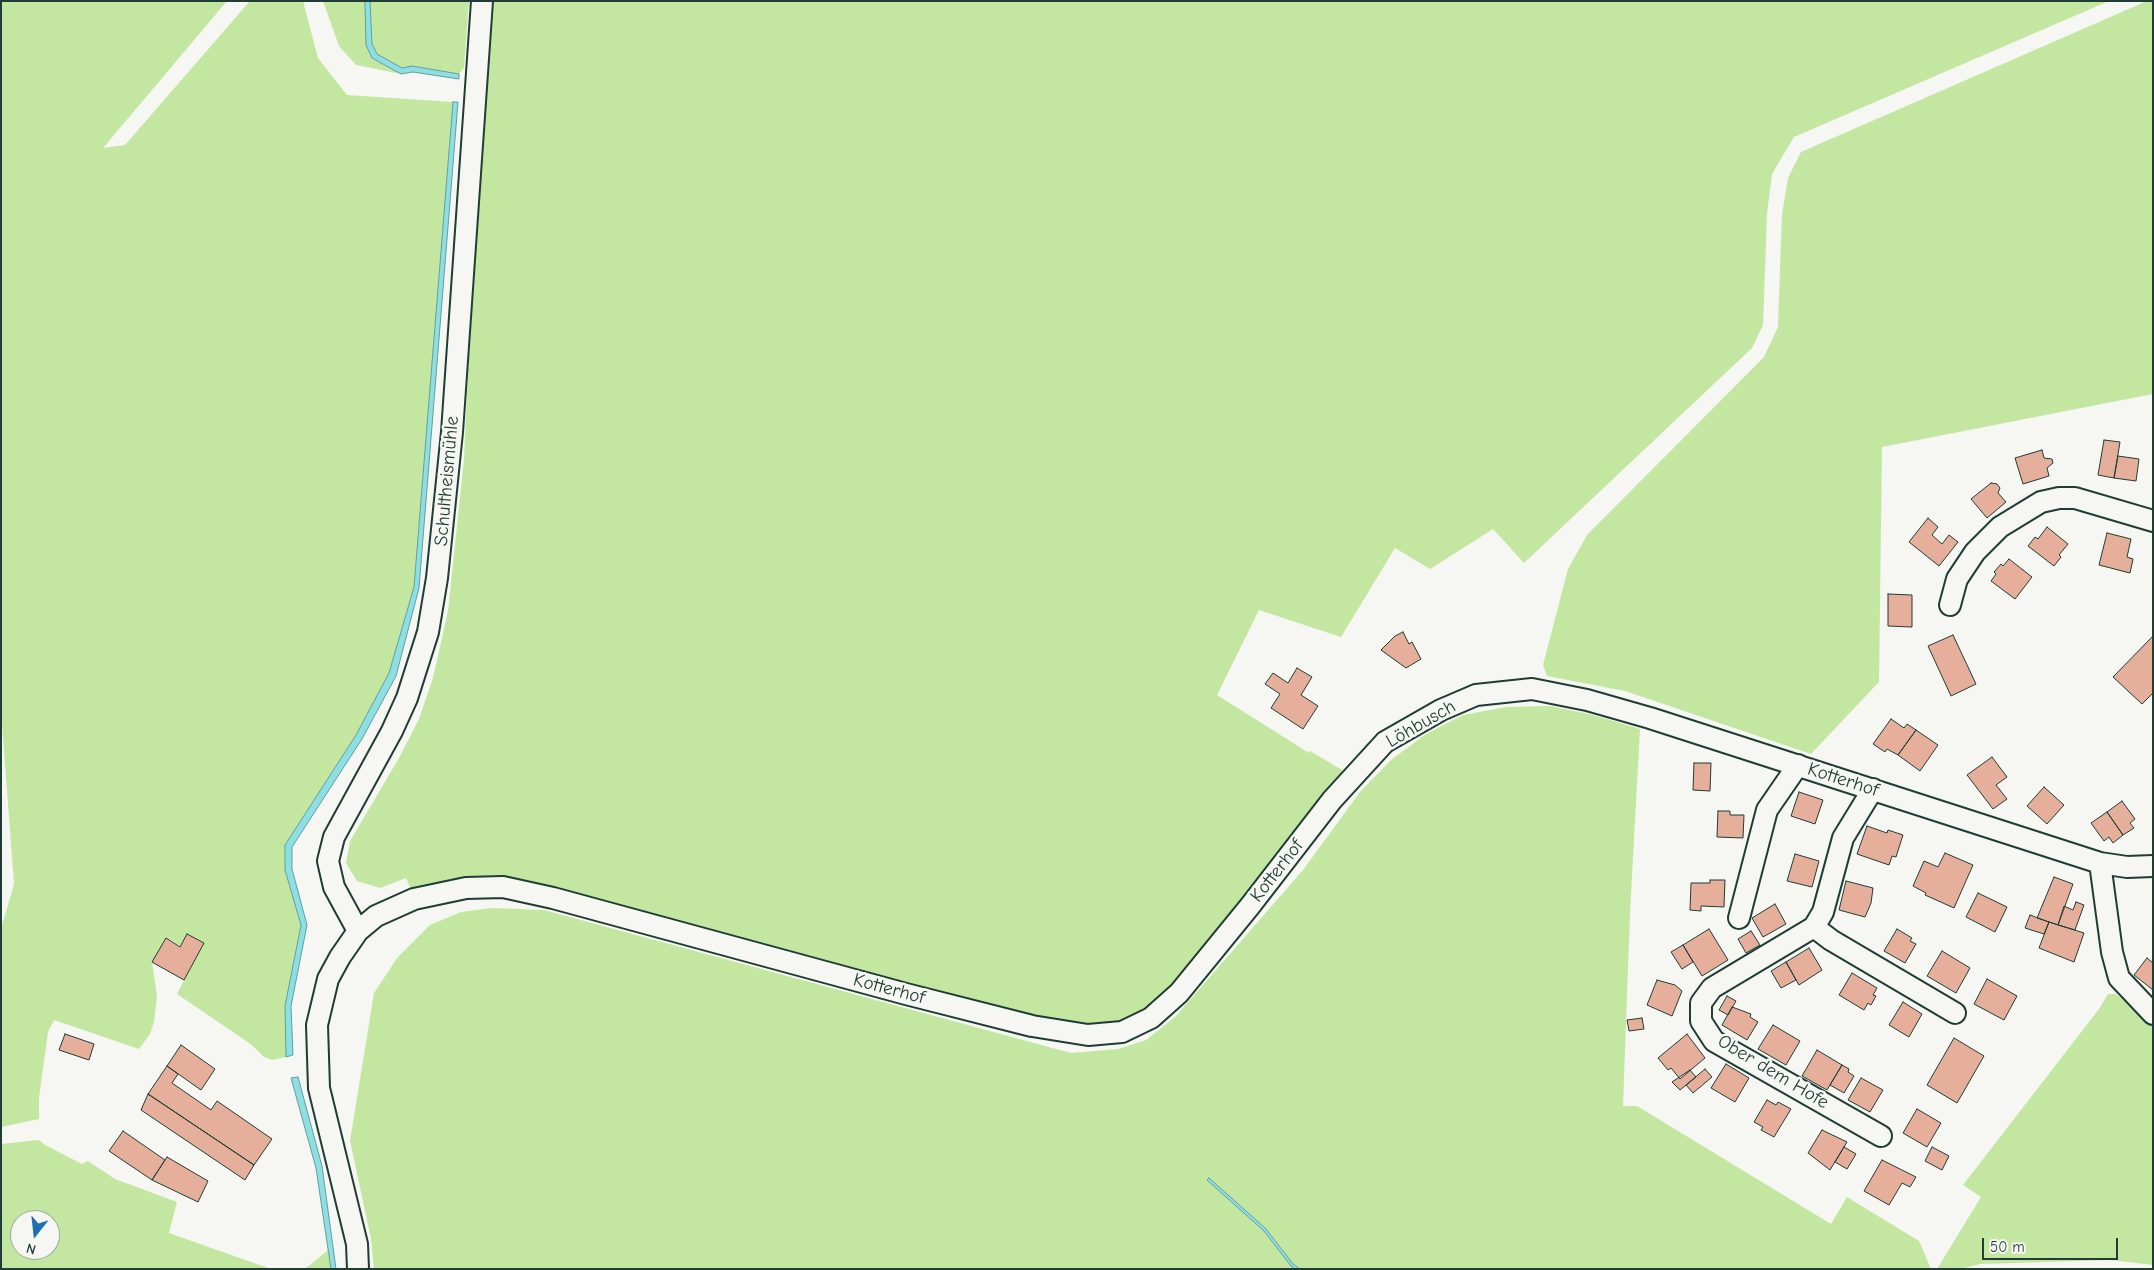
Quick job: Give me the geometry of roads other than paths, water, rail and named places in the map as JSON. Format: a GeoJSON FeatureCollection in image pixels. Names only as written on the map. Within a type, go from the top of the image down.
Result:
{"type":"FeatureCollection","features":[{"type":"Feature","properties":{"kind":"street","name":"Schultheismühle"},"geometry":{"type":"LineString","coordinates":[[358,931],[334,887],[328,860],[334,837],[392,731],[407,698],[428,632],[437,578],[452,432],[482,1]]}},
{"type":"Feature","properties":{"kind":"street"},"geometry":{"type":"LineString","coordinates":[[1950,605],[1957,579],[1975,552],[2000,527],[2041,502],[2059,498],[2075,498],[2153,521]]}},
{"type":"Feature","properties":{"kind":"street","name":"Kotterhof"},"geometry":{"type":"LineString","coordinates":[[1532,689],[1587,700],[1650,718],[2100,863],[2127,867],[2153,866]]}},
{"type":"Feature","properties":{"kind":"street","name":"Löhbusch"},"geometry":{"type":"LineString","coordinates":[[1332,800],[1385,742],[1442,710],[1476,695],[1532,689]]}},
{"type":"Feature","properties":{"kind":"street"},"geometry":{"type":"LineString","coordinates":[[1739,918],[1767,810],[1798,765]]}},
{"type":"Feature","properties":{"kind":"street"},"geometry":{"type":"LineString","coordinates":[[1873,789],[1843,838],[1823,912],[1814,927],[1831,940],[1954,1013]]}},
{"type":"Feature","properties":{"kind":"street","name":"Kotterhof"},"geometry":{"type":"LineString","coordinates":[[358,1269],[357,1244],[319,1088],[317,1024],[328,979],[340,957],[358,931],[376,916],[414,899],[466,888],[502,887],[553,898],[906,994],[1032,1026],[1088,1035],[1122,1032],[1151,1018],[1179,993],[1250,906],[1332,800]]}},
{"type":"Feature","properties":{"kind":"street"},"geometry":{"type":"LineString","coordinates":[[2100,863],[2112,952],[2119,978],[2153,1014]]}},
{"type":"Feature","properties":{"kind":"street","name":"Ober dem Hofe"},"geometry":{"type":"LineString","coordinates":[[1814,927],[1712,988],[1700,1003],[1701,1021],[1714,1041],[1882,1136]]}},
{"type":"Feature","properties":{"kind":"water"},"geometry":{"type":"Polygon","coordinates":[[[365,1],[370,1],[372,44],[377,54],[402,68],[412,66],[459,74],[459,79],[413,72],[401,74],[372,58],[366,45],[365,1]]]}},
{"type":"Feature","properties":{"kind":"water"},"geometry":{"type":"Polygon","coordinates":[[[453,102],[458,102],[419,588],[396,676],[362,739],[292,847],[292,869],[307,925],[291,1006],[293,1055],[286,1057],[285,1006],[301,925],[285,870],[285,845],[356,735],[389,673],[414,587],[453,102]]]}},
{"type":"Feature","properties":{"kind":"water"},"geometry":{"type":"Polygon","coordinates":[[[298,1077],[322,1166],[336,1269],[331,1269],[316,1168],[291,1078],[298,1077]]]}},
{"type":"Feature","properties":{"kind":"water"},"geometry":{"type":"Polygon","coordinates":[[[1209,1178],[1266,1229],[1293,1264],[1300,1269],[1295,1269],[1291,1266],[1264,1231],[1207,1180],[1209,1178]]]}}]}
